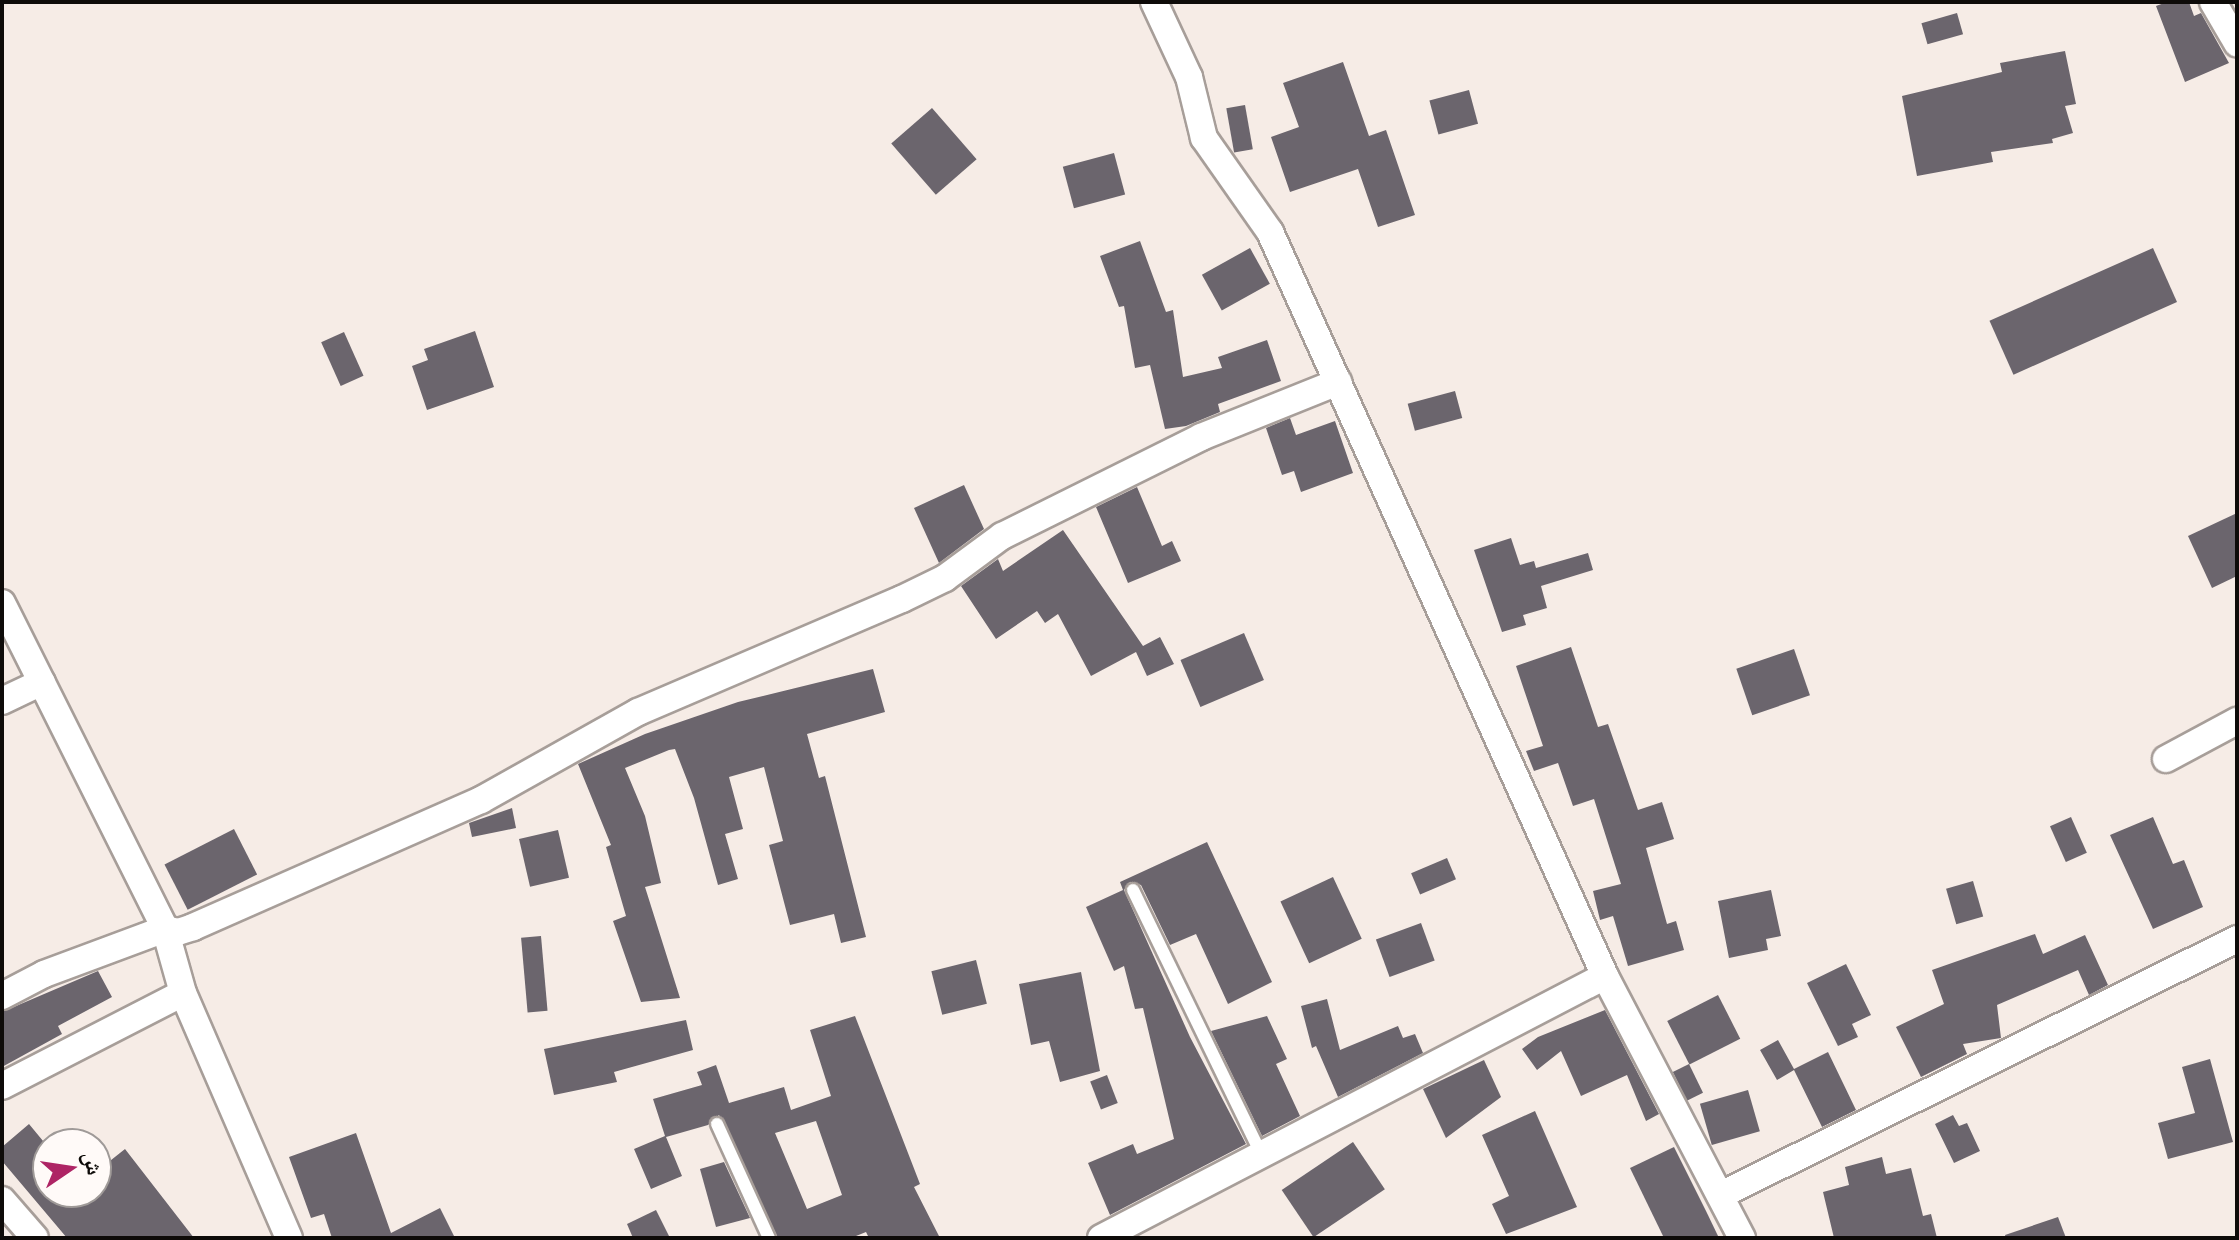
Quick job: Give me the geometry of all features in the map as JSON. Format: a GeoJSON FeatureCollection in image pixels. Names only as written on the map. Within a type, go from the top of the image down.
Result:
{"type":"FeatureCollection","features":[{"type":"Feature","properties":{"kind":"street"},"geometry":{"type":"LineString","coordinates":[[1154,2],[1189,77],[1204,138],[1270,232],[1605,976],[1742,1238]]}},
{"type":"Feature","properties":{"kind":"street"},"geometry":{"type":"LineString","coordinates":[[2213,2],[2237,43]]}},
{"type":"Feature","properties":{"kind":"street"},"geometry":{"type":"LineString","coordinates":[[2,996],[44,974],[165,929],[178,932],[193,927],[481,800],[638,712],[945,578],[1028,523],[1201,437],[1338,382]]}},
{"type":"Feature","properties":{"kind":"street"},"geometry":{"type":"LineString","coordinates":[[2,603],[165,929],[183,993],[289,1238]]}},
{"type":"Feature","properties":{"kind":"street"},"geometry":{"type":"LineString","coordinates":[[2,701],[42,682]]}},
{"type":"Feature","properties":{"kind":"street"},"geometry":{"type":"LineString","coordinates":[[2166,759],[2237,721]]}},
{"type":"Feature","properties":{"kind":"street"},"geometry":{"type":"LineString","coordinates":[[1721,1195],[2237,939]]}},
{"type":"Feature","properties":{"kind":"street"},"geometry":{"type":"LineString","coordinates":[[1101,1238],[1605,976]]}},
{"type":"Feature","properties":{"kind":"street"},"geometry":{"type":"LineString","coordinates":[[2,1086],[183,993]]}},
{"type":"Feature","properties":{"kind":"street"},"geometry":{"type":"LineString","coordinates":[[2,1200],[35,1238]]}},
{"type":"Feature","properties":{"kind":"lane"},"geometry":{"type":"LineString","coordinates":[[1133,890],[1262,1156]]}},
{"type":"Feature","properties":{"kind":"lane"},"geometry":{"type":"LineString","coordinates":[[717,1124],[769,1238]]}},
{"type":"Feature","properties":{"kind":"building"},"geometry":{"type":"Polygon","coordinates":[[[2167,2],[2189,2],[2194,16],[2201,13],[2229,63],[2185,82],[2156,6],[2167,2]]]}},
{"type":"Feature","properties":{"kind":"building"},"geometry":{"type":"Polygon","coordinates":[[[1957,13],[1963,34],[1927,44],[1921,23],[1957,13]]]}},
{"type":"Feature","properties":{"kind":"building"},"geometry":{"type":"Polygon","coordinates":[[[2065,51],[2076,104],[2065,106],[2073,133],[2052,139],[2053,143],[1991,152],[1993,162],[1917,176],[1902,96],[2002,72],[2000,63],[2065,51]]]}},
{"type":"Feature","properties":{"kind":"building"},"geometry":{"type":"Polygon","coordinates":[[[1343,62],[1369,136],[1386,130],[1415,215],[1378,227],[1358,169],[1290,192],[1271,137],[1299,127],[1283,83],[1343,62]]]}},
{"type":"Feature","properties":{"kind":"building"},"geometry":{"type":"Polygon","coordinates":[[[1469,90],[1478,124],[1438,134],[1429,101],[1469,90]]]}},
{"type":"Feature","properties":{"kind":"building"},"geometry":{"type":"Polygon","coordinates":[[[1245,105],[1253,149],[1234,153],[1226,108],[1245,105]]]}},
{"type":"Feature","properties":{"kind":"building"},"geometry":{"type":"Polygon","coordinates":[[[932,108],[977,159],[936,195],[891,143],[932,108]]]}},
{"type":"Feature","properties":{"kind":"building"},"geometry":{"type":"Polygon","coordinates":[[[1114,153],[1125,195],[1074,208],[1063,167],[1114,153]]]}},
{"type":"Feature","properties":{"kind":"building"},"geometry":{"type":"Polygon","coordinates":[[[1140,241],[1166,312],[1173,310],[1183,377],[1222,368],[1218,357],[1267,340],[1281,381],[1218,404],[1220,412],[1186,426],[1165,429],[1150,365],[1135,368],[1124,306],[1119,307],[1100,256],[1140,241]]]}},
{"type":"Feature","properties":{"kind":"building"},"geometry":{"type":"Polygon","coordinates":[[[1250,248],[1270,284],[1222,311],[1202,275],[1250,248]]]}},
{"type":"Feature","properties":{"kind":"building"},"geometry":{"type":"Polygon","coordinates":[[[2153,248],[2177,302],[2013,375],[1989,321],[2153,248]]]}},
{"type":"Feature","properties":{"kind":"building"},"geometry":{"type":"Polygon","coordinates":[[[475,331],[494,387],[427,410],[412,366],[428,360],[424,349],[475,331]]]}},
{"type":"Feature","properties":{"kind":"building"},"geometry":{"type":"Polygon","coordinates":[[[344,332],[364,376],[341,386],[321,342],[344,332]]]}},
{"type":"Feature","properties":{"kind":"building"},"geometry":{"type":"Polygon","coordinates":[[[1455,391],[1462,418],[1415,431],[1408,404],[1455,391]]]}},
{"type":"Feature","properties":{"kind":"building"},"geometry":{"type":"Polygon","coordinates":[[[1290,418],[1296,435],[1335,421],[1353,473],[1301,492],[1294,471],[1282,475],[1266,428],[1290,418]]]}},
{"type":"Feature","properties":{"kind":"building"},"geometry":{"type":"Polygon","coordinates":[[[964,485],[984,529],[939,563],[914,508],[964,485]]]}},
{"type":"Feature","properties":{"kind":"building"},"geometry":{"type":"Polygon","coordinates":[[[1137,487],[1162,546],[1172,541],[1181,561],[1128,583],[1096,507],[1137,487]]]}},
{"type":"Feature","properties":{"kind":"building"},"geometry":{"type":"Polygon","coordinates":[[[2237,513],[2237,576],[2212,588],[2188,536],[2237,513]]]}},
{"type":"Feature","properties":{"kind":"building"},"geometry":{"type":"Polygon","coordinates":[[[1063,530],[1143,646],[1160,637],[1174,664],[1147,676],[1136,652],[1091,676],[1058,614],[1045,623],[1037,611],[996,639],[961,586],[998,559],[1003,571],[1063,530]]]}},
{"type":"Feature","properties":{"kind":"building"},"geometry":{"type":"Polygon","coordinates":[[[1511,538],[1520,565],[1534,561],[1536,568],[1588,553],[1593,570],[1541,586],[1547,608],[1523,615],[1526,625],[1502,632],[1474,550],[1511,538]]]}},
{"type":"Feature","properties":{"kind":"building"},"geometry":{"type":"Polygon","coordinates":[[[1244,633],[1264,680],[1200,707],[1180,660],[1244,633]]]}},
{"type":"Feature","properties":{"kind":"building"},"geometry":{"type":"Polygon","coordinates":[[[1571,647],[1598,727],[1608,724],[1638,810],[1662,802],[1674,839],[1646,848],[1667,924],[1676,921],[1684,950],[1628,966],[1613,916],[1600,920],[1593,891],[1621,884],[1594,799],[1573,806],[1558,763],[1534,771],[1526,751],[1543,746],[1516,666],[1571,647]]]}},
{"type":"Feature","properties":{"kind":"building"},"geometry":{"type":"Polygon","coordinates":[[[1794,649],[1810,695],[1752,715],[1736,669],[1794,649]]]}},
{"type":"Feature","properties":{"kind":"building"},"geometry":{"type":"Polygon","coordinates":[[[873,669],[885,712],[807,734],[819,778],[825,776],[866,937],[841,943],[834,914],[790,925],[769,845],[783,841],[764,767],[729,777],[743,829],[725,834],[738,879],[718,885],[694,798],[675,749],[669,750],[625,768],[645,816],[661,883],[645,887],[680,998],[641,1002],[613,921],[626,916],[606,847],[611,845],[578,764],[645,734],[738,702],[873,669]]]}},
{"type":"Feature","properties":{"kind":"building"},"geometry":{"type":"Polygon","coordinates":[[[512,808],[516,828],[472,837],[469,823],[512,808]]]}},
{"type":"Feature","properties":{"kind":"building"},"geometry":{"type":"Polygon","coordinates":[[[2071,817],[2087,853],[2066,862],[2050,826],[2071,817]]]}},
{"type":"Feature","properties":{"kind":"building"},"geometry":{"type":"Polygon","coordinates":[[[2153,817],[2173,864],[2184,860],[2203,907],[2153,929],[2110,835],[2153,817]]]}},
{"type":"Feature","properties":{"kind":"building"},"geometry":{"type":"Polygon","coordinates":[[[234,829],[257,874],[188,910],[165,864],[234,829]]]}},
{"type":"Feature","properties":{"kind":"building"},"geometry":{"type":"Polygon","coordinates":[[[558,830],[569,878],[530,887],[519,839],[558,830]]]}},
{"type":"Feature","properties":{"kind":"building"},"geometry":{"type":"Polygon","coordinates":[[[1207,842],[1272,982],[1228,1004],[1196,934],[1170,945],[1141,885],[1130,882],[1124,890],[1190,1037],[1246,1144],[1110,1215],[1088,1163],[1133,1144],[1137,1154],[1174,1139],[1143,1008],[1135,1009],[1124,966],[1114,971],[1086,907],[1123,890],[1120,882],[1207,842]]]}},
{"type":"Feature","properties":{"kind":"building"},"geometry":{"type":"Polygon","coordinates":[[[1447,858],[1456,879],[1420,894],[1411,873],[1447,858]]]}},
{"type":"Feature","properties":{"kind":"building"},"geometry":{"type":"Polygon","coordinates":[[[1333,877],[1362,939],[1309,963],[1280,902],[1333,877]]]}},
{"type":"Feature","properties":{"kind":"building"},"geometry":{"type":"Polygon","coordinates":[[[1973,881],[1983,917],[1956,924],[1946,889],[1973,881]]]}},
{"type":"Feature","properties":{"kind":"building"},"geometry":{"type":"Polygon","coordinates":[[[1771,890],[1781,936],[1766,939],[1768,950],[1729,958],[1718,901],[1771,890]]]}},
{"type":"Feature","properties":{"kind":"building"},"geometry":{"type":"Polygon","coordinates":[[[1421,923],[1435,961],[1390,977],[1376,939],[1421,923]]]}},
{"type":"Feature","properties":{"kind":"building"},"geometry":{"type":"Polygon","coordinates":[[[2035,934],[2043,954],[2085,935],[2108,985],[2089,995],[2078,970],[1997,1005],[2001,1038],[1963,1044],[1967,1054],[1921,1077],[1896,1027],[1944,1004],[1932,970],[2035,934]]]}},
{"type":"Feature","properties":{"kind":"building"},"geometry":{"type":"Polygon","coordinates":[[[541,936],[548,1011],[528,1012],[521,938],[541,936]]]}},
{"type":"Feature","properties":{"kind":"building"},"geometry":{"type":"Polygon","coordinates":[[[976,960],[987,1004],[942,1015],[931,971],[976,960]]]}},
{"type":"Feature","properties":{"kind":"building"},"geometry":{"type":"Polygon","coordinates":[[[1846,964],[1871,1015],[1852,1024],[1858,1037],[1838,1046],[1807,983],[1846,964]]]}},
{"type":"Feature","properties":{"kind":"building"},"geometry":{"type":"Polygon","coordinates":[[[98,971],[112,997],[58,1026],[62,1034],[2,1067],[2,1012],[98,971]]]}},
{"type":"Feature","properties":{"kind":"building"},"geometry":{"type":"Polygon","coordinates":[[[1081,972],[1100,1071],[1060,1082],[1049,1041],[1031,1045],[1019,984],[1081,972]]]}},
{"type":"Feature","properties":{"kind":"building"},"geometry":{"type":"Polygon","coordinates":[[[1718,995],[1740,1039],[1689,1065],[1667,1021],[1718,995]]]}},
{"type":"Feature","properties":{"kind":"building"},"geometry":{"type":"Polygon","coordinates":[[[1327,999],[1340,1050],[1398,1026],[1403,1038],[1415,1034],[1423,1053],[1338,1097],[1316,1046],[1312,1048],[1301,1006],[1327,999]]]}},
{"type":"Feature","properties":{"kind":"building"},"geometry":{"type":"Polygon","coordinates":[[[1605,1010],[1659,1114],[1646,1121],[1627,1075],[1581,1096],[1561,1051],[1537,1070],[1522,1049],[1538,1037],[1605,1010]]]}},
{"type":"Feature","properties":{"kind":"building"},"geometry":{"type":"Polygon","coordinates":[[[855,1016],[920,1184],[914,1187],[940,1238],[869,1238],[866,1232],[851,1238],[778,1238],[719,1115],[708,1125],[666,1137],[682,1176],[651,1189],[634,1149],[665,1136],[653,1099],[702,1085],[697,1072],[716,1065],[729,1103],[784,1087],[791,1110],[831,1096],[810,1030],[855,1016]],[[816,1121],[775,1133],[807,1209],[842,1195],[816,1121]]]}},
{"type":"Feature","properties":{"kind":"building"},"geometry":{"type":"Polygon","coordinates":[[[1267,1016],[1287,1059],[1276,1064],[1300,1116],[1262,1136],[1211,1031],[1267,1016]]]}},
{"type":"Feature","properties":{"kind":"building"},"geometry":{"type":"Polygon","coordinates":[[[686,1020],[693,1050],[614,1072],[617,1082],[554,1095],[544,1049],[686,1020]]]}},
{"type":"Feature","properties":{"kind":"building"},"geometry":{"type":"Polygon","coordinates":[[[1778,1040],[1794,1069],[1828,1052],[1856,1110],[1822,1127],[1794,1070],[1777,1080],[1760,1050],[1778,1040]]]}},
{"type":"Feature","properties":{"kind":"building"},"geometry":{"type":"Polygon","coordinates":[[[2210,1059],[2233,1142],[2168,1159],[2158,1123],[2195,1113],[2182,1067],[2210,1059]]]}},
{"type":"Feature","properties":{"kind":"building"},"geometry":{"type":"Polygon","coordinates":[[[1484,1060],[1501,1097],[1446,1138],[1423,1089],[1484,1060]]]}},
{"type":"Feature","properties":{"kind":"building"},"geometry":{"type":"Polygon","coordinates":[[[1689,1064],[1703,1093],[1687,1101],[1673,1072],[1689,1064]]]}},
{"type":"Feature","properties":{"kind":"building"},"geometry":{"type":"Polygon","coordinates":[[[1107,1075],[1118,1103],[1101,1109],[1090,1081],[1107,1075]]]}},
{"type":"Feature","properties":{"kind":"building"},"geometry":{"type":"Polygon","coordinates":[[[1748,1090],[1760,1131],[1712,1145],[1700,1104],[1748,1090]]]}},
{"type":"Feature","properties":{"kind":"building"},"geometry":{"type":"Polygon","coordinates":[[[1535,1111],[1577,1207],[1506,1234],[1492,1204],[1509,1196],[1482,1135],[1535,1111]]]}},
{"type":"Feature","properties":{"kind":"building"},"geometry":{"type":"Polygon","coordinates":[[[1953,1115],[1959,1126],[1967,1123],[1980,1151],[1954,1163],[1935,1124],[1953,1115]]]}},
{"type":"Feature","properties":{"kind":"building"},"geometry":{"type":"Polygon","coordinates":[[[29,1124],[32,1128],[32,1197],[2,1161],[2,1147],[29,1124]]]}},
{"type":"Feature","properties":{"kind":"building"},"geometry":{"type":"Polygon","coordinates":[[[356,1133],[391,1233],[440,1208],[455,1238],[332,1238],[324,1214],[311,1218],[289,1157],[356,1133]]]}},
{"type":"Feature","properties":{"kind":"building"},"geometry":{"type":"Polygon","coordinates":[[[1353,1142],[1385,1189],[1314,1237],[1282,1190],[1353,1142]]]}},
{"type":"Feature","properties":{"kind":"building"},"geometry":{"type":"Polygon","coordinates":[[[1674,1147],[1719,1238],[1664,1238],[1630,1168],[1674,1147]]]}},
{"type":"Feature","properties":{"kind":"building"},"geometry":{"type":"Polygon","coordinates":[[[125,1149],[194,1238],[67,1238],[42,1208],[112,1208],[112,1159],[125,1149]]]}},
{"type":"Feature","properties":{"kind":"building"},"geometry":{"type":"Polygon","coordinates":[[[1882,1157],[1886,1174],[1911,1168],[1923,1216],[1931,1214],[1937,1238],[1834,1238],[1823,1192],[1849,1185],[1845,1167],[1882,1157]]]}},
{"type":"Feature","properties":{"kind":"building"},"geometry":{"type":"Polygon","coordinates":[[[724,1162],[750,1218],[716,1227],[700,1169],[724,1162]]]}},
{"type":"Feature","properties":{"kind":"building"},"geometry":{"type":"Polygon","coordinates":[[[656,1210],[670,1238],[633,1238],[627,1224],[656,1210]]]}},
{"type":"Feature","properties":{"kind":"building"},"geometry":{"type":"Polygon","coordinates":[[[2058,1217],[2066,1238],[2006,1238],[2005,1235],[2058,1217]]]}}]}
